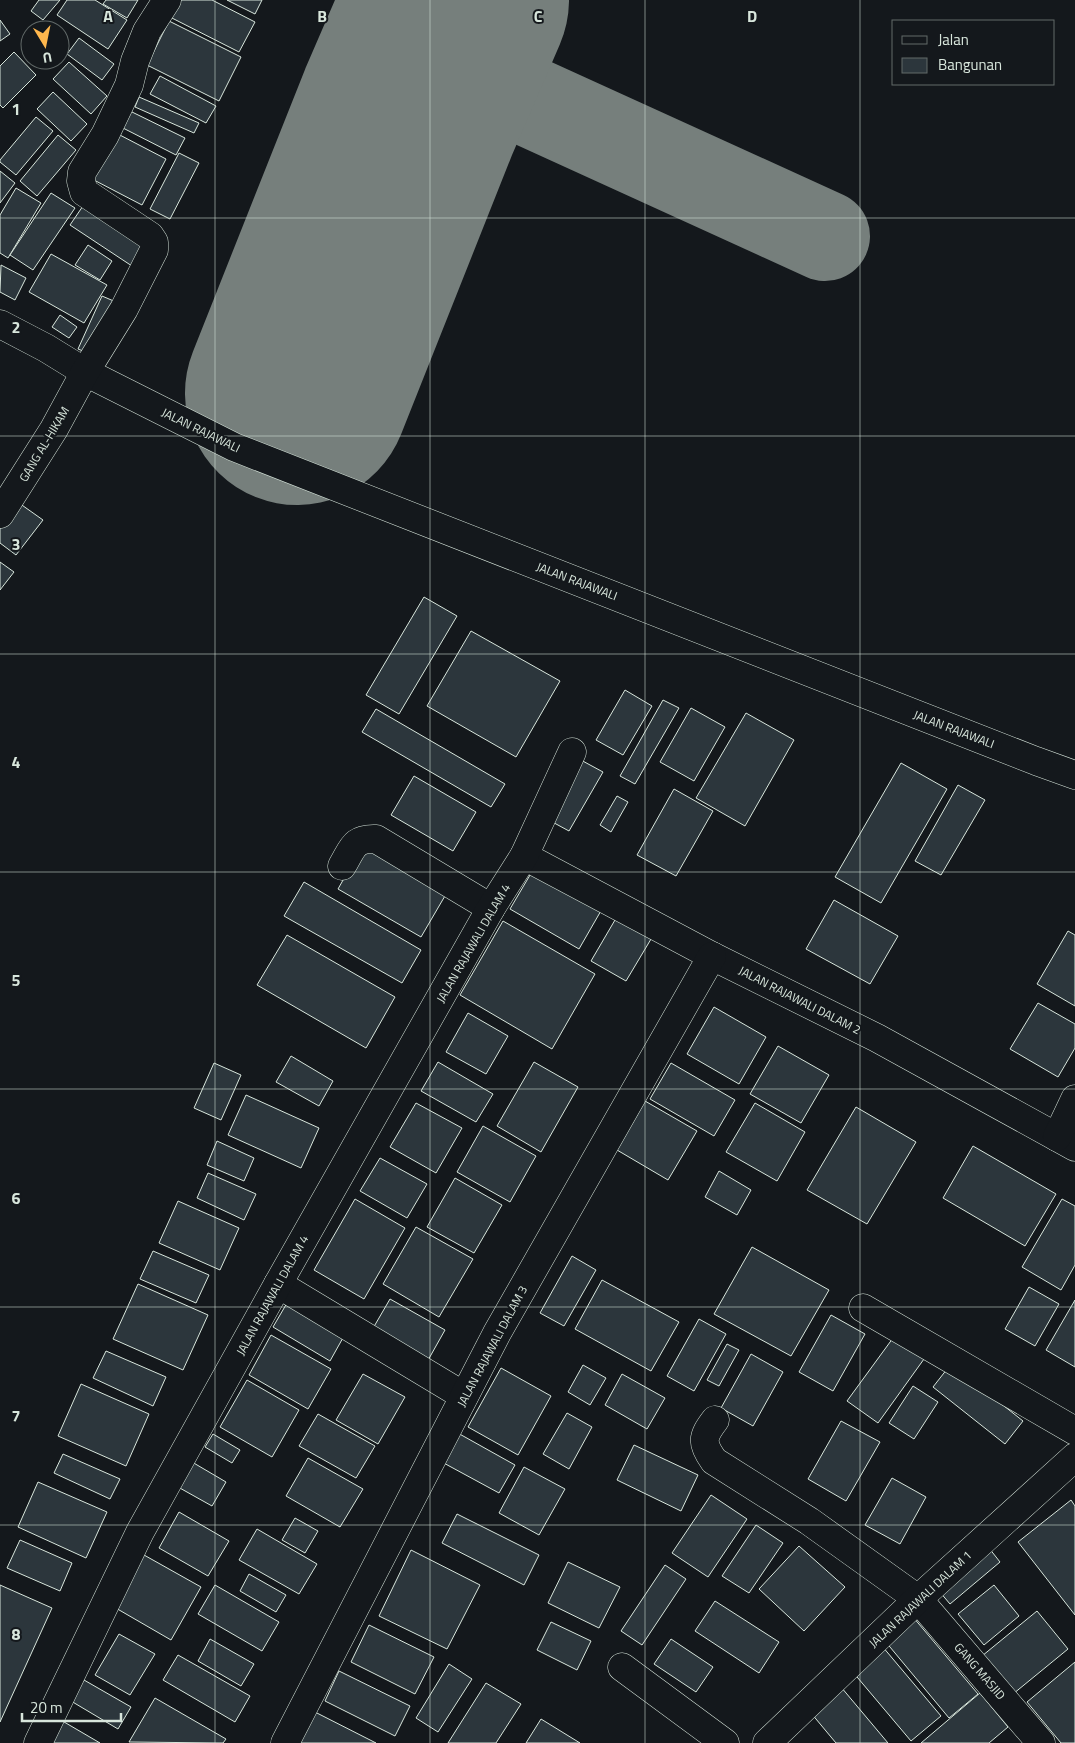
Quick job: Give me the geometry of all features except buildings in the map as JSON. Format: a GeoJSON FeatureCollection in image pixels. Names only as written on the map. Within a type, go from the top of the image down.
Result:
{"type":"FeatureCollection","features":[{"type":"Feature","properties":{"kind":"street","name":"GANG AL-HIKAM"},"geometry":{"type":"LineString","coordinates":[[0,514],[54,429],[85,372],[124,309],[154,250],[154,242],[150,236],[84,192],[81,180],[82,172],[105,134],[129,85],[135,61],[147,30],[167,0]]}},
{"type":"Feature","properties":{"kind":"street","name":"JALAN RAJAWALI"},"geometry":{"type":"LineString","coordinates":[[0,324],[46,348],[85,372],[234,447],[1075,775]]}},
{"type":"Feature","properties":{"kind":"street","name":"JALAN RAJAWALI DALAM 4"},"geometry":{"type":"LineString","coordinates":[[38,1743],[140,1532],[491,908],[524,856],[572,752]]}},
{"type":"Feature","properties":{"kind":"street"},"geometry":{"type":"LineString","coordinates":[[342,866],[356,843],[364,839],[376,839],[491,908]]}},
{"type":"Feature","properties":{"kind":"street","name":"JALAN RAJAWALI DALAM 2"},"geometry":{"type":"LineString","coordinates":[[524,856],[712,956],[877,1038],[1066,1142]]}},
{"type":"Feature","properties":{"kind":"street","name":"JALAN RAJAWALI DALAM 3"},"geometry":{"type":"LineString","coordinates":[[285,1743],[497,1333],[712,956]]}},
{"type":"Feature","properties":{"kind":"street"},"geometry":{"type":"LineString","coordinates":[[1066,1142],[1075,1099]]}},
{"type":"Feature","properties":{"kind":"street"},"geometry":{"type":"LineString","coordinates":[[278,1284],[464,1396]]}},
{"type":"Feature","properties":{"kind":"street"},"geometry":{"type":"LineString","coordinates":[[864,1308],[1075,1431]]}},
{"type":"Feature","properties":{"kind":"street","name":"GANG MASJID"},"geometry":{"type":"LineString","coordinates":[[715,1420],[704,1438],[706,1448],[714,1461],[809,1521],[918,1600],[1041,1743]]}},
{"type":"Feature","properties":{"kind":"street","name":"JALAN RAJAWALI DALAM 1"},"geometry":{"type":"LineString","coordinates":[[768,1743],[918,1600],[1075,1457]]}},
{"type":"Feature","properties":{"kind":"street"},"geometry":{"type":"LineString","coordinates":[[622,1667],[725,1743]]}},
{"type":"Feature","properties":{"kind":"taxiway"},"geometry":{"type":"LineString","coordinates":[[453,10],[457,36],[470,62],[489,83],[825,236]]}},
{"type":"Feature","properties":{"kind":"taxiway"},"geometry":{"type":"LineString","coordinates":[[409,111],[436,90],[452,83],[469,80],[489,83]]}},
{"type":"Feature","properties":{"kind":"runway"},"geometry":{"type":"LineString","coordinates":[[297,393],[409,111],[457,0]]}}]}
